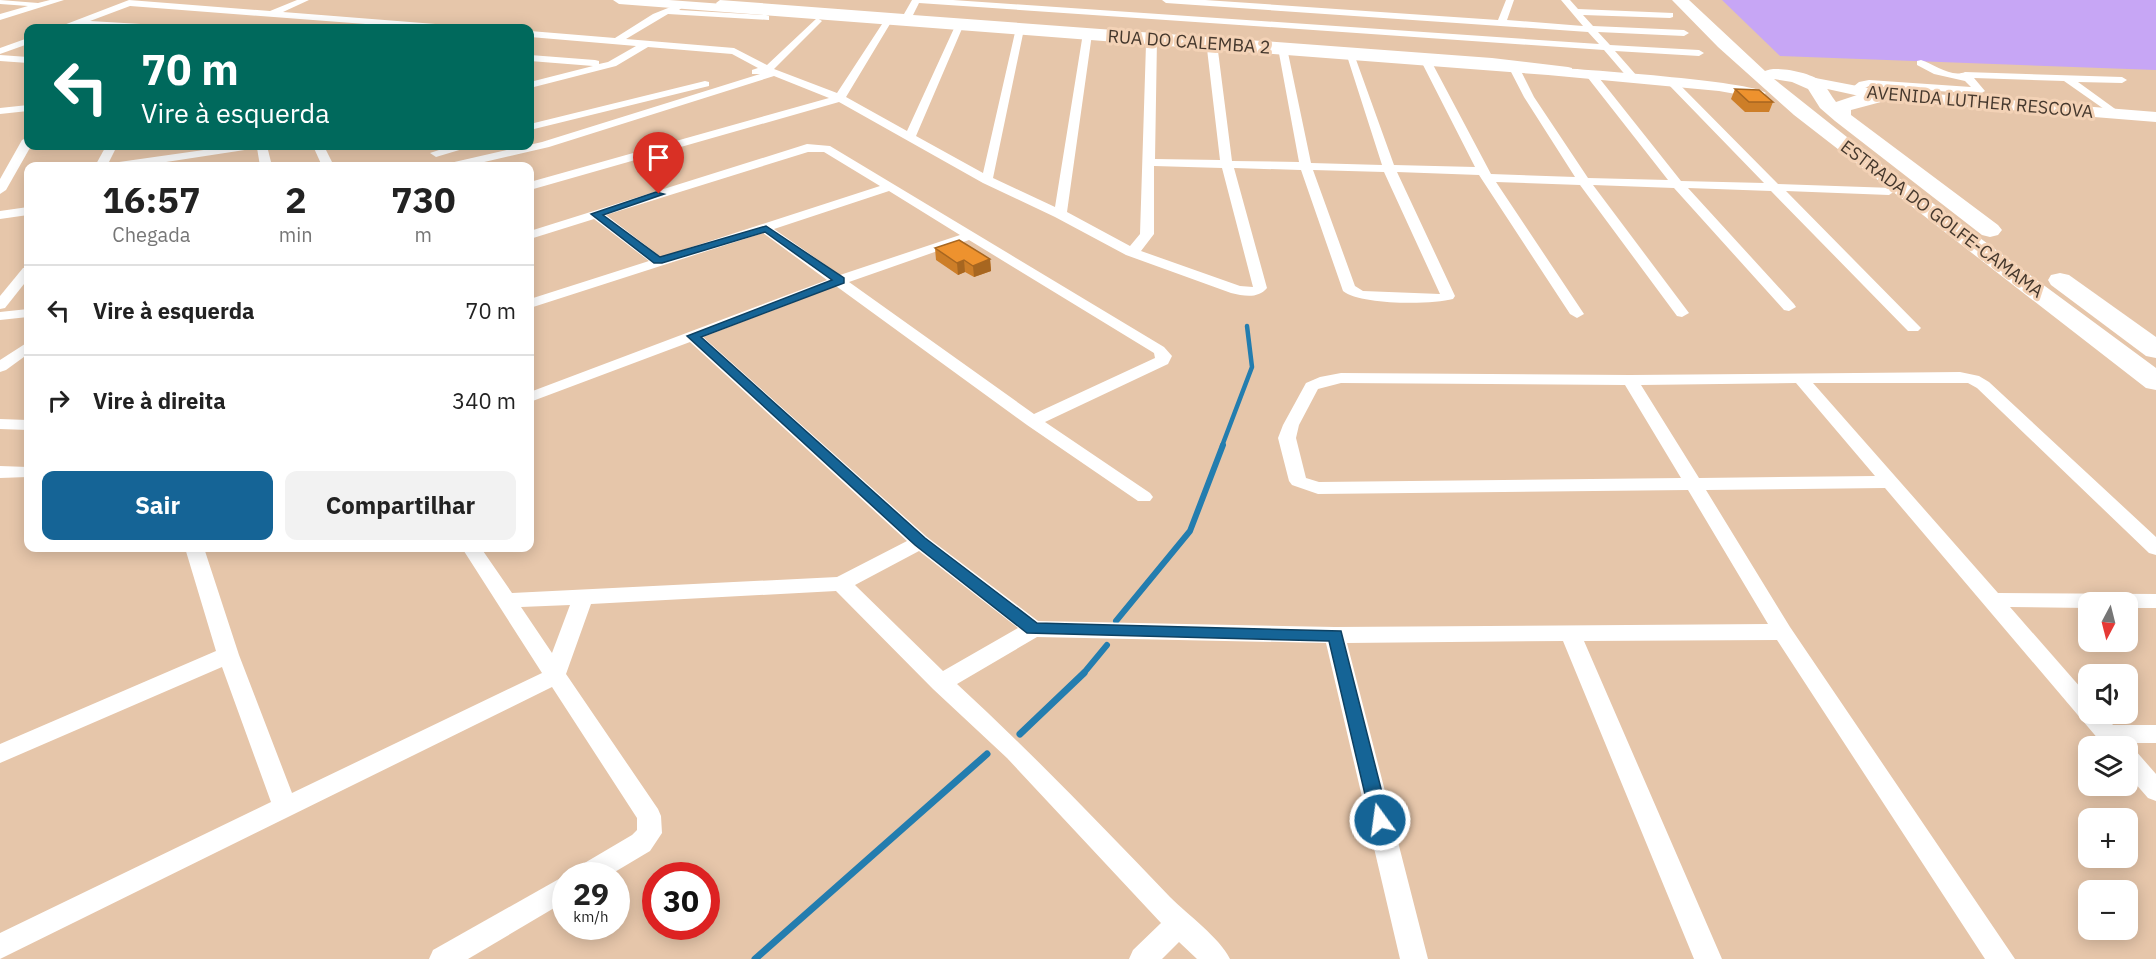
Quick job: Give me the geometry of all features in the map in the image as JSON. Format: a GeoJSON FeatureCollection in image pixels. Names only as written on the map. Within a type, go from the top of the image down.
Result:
{"type":"FeatureCollection","features":[{"type":"Feature","properties":{"kind":"highway"},"geometry":{"type":"LineString","coordinates":[[1680,0],[1741,49],[1817,87],[1825,98],[1836,126],[1996,235],[2156,350]]}},
{"type":"Feature","properties":{"kind":"highway"},"geometry":{"type":"LineString","coordinates":[[1692,0],[1741,49]]}},
{"type":"Feature","properties":{"kind":"highway"},"geometry":{"type":"LineString","coordinates":[[1667,8],[1732,66],[1794,99],[1825,98]]}},
{"type":"Feature","properties":{"kind":"highway","name":"ESTRADA DO GOLFE-CAMAMA"},"geometry":{"type":"LineString","coordinates":[[1741,49],[1964,225],[2156,364]]}},
{"type":"Feature","properties":{"kind":"highway"},"geometry":{"type":"LineString","coordinates":[[1756,79],[1805,80]]}},
{"type":"Feature","properties":{"kind":"highway"},"geometry":{"type":"LineString","coordinates":[[1756,79],[1776,101],[1804,120],[1889,191],[1986,263],[2156,405]]}},
{"type":"Feature","properties":{"kind":"highway"},"geometry":{"type":"LineString","coordinates":[[1836,126],[1841,107],[1845,104],[1874,98]]}},
{"type":"Feature","properties":{"kind":"highway","name":"ESTRADA DO GOLFE-CAMAMA"},"geometry":{"type":"LineString","coordinates":[[1836,126],[1905,194],[2065,311],[2156,382]]}},
{"type":"Feature","properties":{"kind":"main road","name":"RUA DO CALEMBA 2"},"geometry":{"type":"LineString","coordinates":[[619,0],[684,5],[719,3],[796,16],[887,22],[906,19],[1153,40],[1243,44],[1591,75]]}},
{"type":"Feature","properties":{"kind":"main road"},"geometry":{"type":"LineString","coordinates":[[1591,75],[1690,80],[1756,79]]}},
{"type":"Feature","properties":{"kind":"main road"},"geometry":{"type":"LineString","coordinates":[[1591,75],[1672,83],[1756,79]]}},
{"type":"Feature","properties":{"kind":"main road","name":"AVENIDA LUTHER RESCOVA"},"geometry":{"type":"LineString","coordinates":[[1805,80],[1853,91],[2156,118]]}},
{"type":"Feature","properties":{"kind":"main road","name":"AVENIDA LUTHER RESCOVA"},"geometry":{"type":"LineString","coordinates":[[1825,98],[1874,98],[2156,118]]}},
{"type":"Feature","properties":{"kind":"street"},"geometry":{"type":"LineString","coordinates":[[0,17],[60,0]]}},
{"type":"Feature","properties":{"kind":"street"},"geometry":{"type":"LineString","coordinates":[[171,7],[192,0]]}},
{"type":"Feature","properties":{"kind":"street"},"geometry":{"type":"LineString","coordinates":[[269,15],[304,0]]}},
{"type":"Feature","properties":{"kind":"street"},"geometry":{"type":"LineString","coordinates":[[906,19],[916,0],[1056,4],[1358,31],[1699,53]]}},
{"type":"Feature","properties":{"kind":"street"},"geometry":{"type":"LineString","coordinates":[[1166,0],[1237,2],[1591,29],[1684,33]]}},
{"type":"Feature","properties":{"kind":"street"},"geometry":{"type":"LineString","coordinates":[[1282,49],[1306,166],[1348,288],[1354,293],[1440,298],[1448,296],[1389,169],[1359,54],[1358,31],[1345,0]]}},
{"type":"Feature","properties":{"kind":"street"},"geometry":{"type":"LineString","coordinates":[[1502,22],[1510,0]]}},
{"type":"Feature","properties":{"kind":"street"},"geometry":{"type":"LineString","coordinates":[[1565,0],[1609,47],[1632,76]]}},
{"type":"Feature","properties":{"kind":"street"},"geometry":{"type":"LineString","coordinates":[[0,1],[45,5]]}},
{"type":"Feature","properties":{"kind":"street"},"geometry":{"type":"LineString","coordinates":[[72,24],[133,2],[370,24]]}},
{"type":"Feature","properties":{"kind":"street"},"geometry":{"type":"LineString","coordinates":[[1237,2],[1243,44]]}},
{"type":"Feature","properties":{"kind":"street"},"geometry":{"type":"LineString","coordinates":[[719,3],[1359,54],[1492,61],[1591,75],[1678,185],[1789,307]]}},
{"type":"Feature","properties":{"kind":"street"},"geometry":{"type":"LineString","coordinates":[[1040,29],[1056,4]]}},
{"type":"Feature","properties":{"kind":"street"},"geometry":{"type":"LineString","coordinates":[[617,40],[656,16],[684,5]]}},
{"type":"Feature","properties":{"kind":"street"},"geometry":{"type":"LineString","coordinates":[[1576,12],[1667,8]]}},
{"type":"Feature","properties":{"kind":"street"},"geometry":{"type":"LineString","coordinates":[[669,12],[796,16],[817,21],[887,22]]}},
{"type":"Feature","properties":{"kind":"street"},"geometry":{"type":"LineString","coordinates":[[534,148],[698,98],[771,71],[817,21]]}},
{"type":"Feature","properties":{"kind":"street"},"geometry":{"type":"LineString","coordinates":[[77,22],[104,24]]}},
{"type":"Feature","properties":{"kind":"street"},"geometry":{"type":"LineString","coordinates":[[534,185],[840,98],[887,22]]}},
{"type":"Feature","properties":{"kind":"street"},"geometry":{"type":"LineString","coordinates":[[909,138],[960,25]]}},
{"type":"Feature","properties":{"kind":"street"},"geometry":{"type":"LineString","coordinates":[[987,180],[1020,29]]}},
{"type":"Feature","properties":{"kind":"street"},"geometry":{"type":"LineString","coordinates":[[534,34],[734,51],[771,71],[840,98],[987,180],[1060,214],[1131,252],[1246,292],[1260,288],[1227,165],[1213,44]]}},
{"type":"Feature","properties":{"kind":"street"},"geometry":{"type":"LineString","coordinates":[[1060,214],[1087,34]]}},
{"type":"Feature","properties":{"kind":"street"},"geometry":{"type":"LineString","coordinates":[[0,38],[24,41]]}},
{"type":"Feature","properties":{"kind":"street"},"geometry":{"type":"LineString","coordinates":[[1131,252],[1141,244],[1147,234],[1153,40]]}},
{"type":"Feature","properties":{"kind":"street"},"geometry":{"type":"LineString","coordinates":[[0,51],[24,42]]}},
{"type":"Feature","properties":{"kind":"street"},"geometry":{"type":"LineString","coordinates":[[534,84],[612,64],[648,43]]}},
{"type":"Feature","properties":{"kind":"street"},"geometry":{"type":"LineString","coordinates":[[0,58],[23,60]]}},
{"type":"Feature","properties":{"kind":"street"},"geometry":{"type":"LineString","coordinates":[[534,58],[612,64]]}},
{"type":"Feature","properties":{"kind":"street"},"geometry":{"type":"LineString","coordinates":[[0,67],[23,60]]}},
{"type":"Feature","properties":{"kind":"street"},"geometry":{"type":"LineString","coordinates":[[1426,61],[1486,175],[1577,314]]}},
{"type":"Feature","properties":{"kind":"street"},"geometry":{"type":"LineString","coordinates":[[1921,63],[1938,72],[1968,80]]}},
{"type":"Feature","properties":{"kind":"street"},"geometry":{"type":"LineString","coordinates":[[2051,67],[2114,113]]}},
{"type":"Feature","properties":{"kind":"street"},"geometry":{"type":"LineString","coordinates":[[1514,68],[1529,97],[1584,182],[1682,314]]}},
{"type":"Feature","properties":{"kind":"street"},"geometry":{"type":"LineString","coordinates":[[534,126],[771,71]]}},
{"type":"Feature","properties":{"kind":"street"},"geometry":{"type":"LineString","coordinates":[[1853,91],[1866,83],[1980,91],[1965,75],[2121,80]]}},
{"type":"Feature","properties":{"kind":"street"},"geometry":{"type":"LineString","coordinates":[[1672,83],[1913,328]]}},
{"type":"Feature","properties":{"kind":"street"},"geometry":{"type":"LineString","coordinates":[[682,90],[698,98]]}},
{"type":"Feature","properties":{"kind":"street"},"geometry":{"type":"LineString","coordinates":[[0,111],[24,108]]}},
{"type":"Feature","properties":{"kind":"street"},"geometry":{"type":"LineString","coordinates":[[534,134],[571,137]]}},
{"type":"Feature","properties":{"kind":"street"},"geometry":{"type":"LineString","coordinates":[[0,190],[24,147]]}},
{"type":"Feature","properties":{"kind":"street"},"geometry":{"type":"LineString","coordinates":[[534,234],[807,148],[826,148],[1160,350],[1164,356],[1162,361],[1033,421]]}},
{"type":"Feature","properties":{"kind":"street"},"geometry":{"type":"LineString","coordinates":[[147,162],[231,150]]}},
{"type":"Feature","properties":{"kind":"street"},"geometry":{"type":"LineString","coordinates":[[436,153],[447,150]]}},
{"type":"Feature","properties":{"kind":"street"},"geometry":{"type":"LineString","coordinates":[[474,162],[527,150]]}},
{"type":"Feature","properties":{"kind":"street"},"geometry":{"type":"LineString","coordinates":[[1149,162],[1389,169],[1584,182],[1889,191]]}},
{"type":"Feature","properties":{"kind":"street"},"geometry":{"type":"LineString","coordinates":[[534,299],[766,229],[890,187]]}},
{"type":"Feature","properties":{"kind":"street"},"geometry":{"type":"LineString","coordinates":[[0,215],[24,212]]}},
{"type":"Feature","properties":{"kind":"street"},"geometry":{"type":"LineString","coordinates":[[596,214],[658,261]]}},
{"type":"Feature","properties":{"kind":"street"},"geometry":{"type":"LineString","coordinates":[[766,229],[1033,421],[1144,497]]}},
{"type":"Feature","properties":{"kind":"street"},"geometry":{"type":"LineString","coordinates":[[534,396],[840,280],[969,236]]}},
{"type":"Feature","properties":{"kind":"street"},"geometry":{"type":"LineString","coordinates":[[0,305],[24,275]]}},
{"type":"Feature","properties":{"kind":"street"},"geometry":{"type":"LineString","coordinates":[[0,316],[24,313]]}},
{"type":"Feature","properties":{"kind":"street"},"geometry":{"type":"LineString","coordinates":[[693,336],[920,542],[1033,629]]}},
{"type":"Feature","properties":{"kind":"street"},"geometry":{"type":"LineString","coordinates":[[0,367],[24,350]]}},
{"type":"Feature","properties":{"kind":"street"},"geometry":{"type":"LineString","coordinates":[[1889,482],[1318,488],[1298,481],[1287,438],[1291,425],[1312,386],[1326,380],[1960,377],[1973,379],[1983,385],[2156,548]]}},
{"type":"Feature","properties":{"kind":"street"},"geometry":{"type":"LineString","coordinates":[[1800,378],[2078,700]]}},
{"type":"Feature","properties":{"kind":"street"},"geometry":{"type":"LineString","coordinates":[[1630,380],[1784,632],[2001,959]]}},
{"type":"Feature","properties":{"kind":"street"},"geometry":{"type":"LineString","coordinates":[[0,424],[24,425]]}},
{"type":"Feature","properties":{"kind":"street"},"geometry":{"type":"LineString","coordinates":[[0,472],[24,472]]}},
{"type":"Feature","properties":{"kind":"street"},"geometry":{"type":"LineString","coordinates":[[505,601],[841,584],[920,542]]}},
{"type":"Feature","properties":{"kind":"street"},"geometry":{"type":"LineString","coordinates":[[195,552],[228,655],[285,807]]}},
{"type":"Feature","properties":{"kind":"street"},"geometry":{"type":"LineString","coordinates":[[474,552],[649,816],[650,833],[641,843],[609,862]]}},
{"type":"Feature","properties":{"kind":"street"},"geometry":{"type":"LineString","coordinates":[[841,584],[1015,752],[1179,924],[1216,959]]}},
{"type":"Feature","properties":{"kind":"street"},"geometry":{"type":"LineString","coordinates":[[0,946],[555,676],[583,597]]}},
{"type":"Feature","properties":{"kind":"street"},"geometry":{"type":"LineString","coordinates":[[1992,600],[2156,601]]}},
{"type":"Feature","properties":{"kind":"street"},"geometry":{"type":"LineString","coordinates":[[941,683],[1033,629],[1335,635],[1784,632]]}},
{"type":"Feature","properties":{"kind":"street"},"geometry":{"type":"LineString","coordinates":[[1571,634],[1708,959]]}},
{"type":"Feature","properties":{"kind":"street"},"geometry":{"type":"LineString","coordinates":[[1335,635],[1414,959]]}},
{"type":"Feature","properties":{"kind":"street"},"geometry":{"type":"LineString","coordinates":[[0,754],[228,655]]}},
{"type":"Feature","properties":{"kind":"street"},"geometry":{"type":"LineString","coordinates":[[2099,724],[2109,736]]}},
{"type":"Feature","properties":{"kind":"street"},"geometry":{"type":"LineString","coordinates":[[2138,737],[2156,734]]}},
{"type":"Feature","properties":{"kind":"street"},"geometry":{"type":"LineString","coordinates":[[2138,770],[2156,791]]}},
{"type":"Feature","properties":{"kind":"street"},"geometry":{"type":"LineString","coordinates":[[443,959],[552,895]]}},
{"type":"Feature","properties":{"kind":"street"},"geometry":{"type":"LineString","coordinates":[[1143,959],[1179,924]]}},
{"type":"Feature","properties":{"kind":"shaded area"},"geometry":{"type":"Polygon","coordinates":[[[1722,0],[2156,0],[2156,70],[1780,56],[1722,0]]]}},
{"type":"Feature","properties":{"kind":"building"},"geometry":{"type":"Polygon","coordinates":[[[1735,89],[1759,90],[1773,102],[1749,102],[1735,89]]]}},
{"type":"Feature","properties":{"kind":"building"},"geometry":{"type":"Polygon","coordinates":[[[959,240],[990,259],[973,266],[964,260],[957,263],[935,248],[959,240]]]}},
{"type":"Feature","properties":{"kind":"waterway"},"geometry":{"type":"LineString","coordinates":[[1222,446],[1252,367],[1247,326]]}},
{"type":"Feature","properties":{"kind":"waterway"},"geometry":{"type":"LineString","coordinates":[[1116,621],[1190,531],[1223,445]]}},
{"type":"Feature","properties":{"kind":"waterway"},"geometry":{"type":"LineString","coordinates":[[1083,674],[1107,645]]}},
{"type":"Feature","properties":{"kind":"waterway"},"geometry":{"type":"LineString","coordinates":[[1020,734],[1083,674]]}},
{"type":"Feature","properties":{"kind":"waterway"},"geometry":{"type":"LineString","coordinates":[[755,959],[987,754]]}},
{"type":"Feature","properties":{"kind":"route"},"geometry":{"type":"LineString","coordinates":[[659,194],[596,214],[658,261],[766,229],[840,280],[693,336],[920,542],[1033,629],[1335,635],[1380,820]]}}]}
